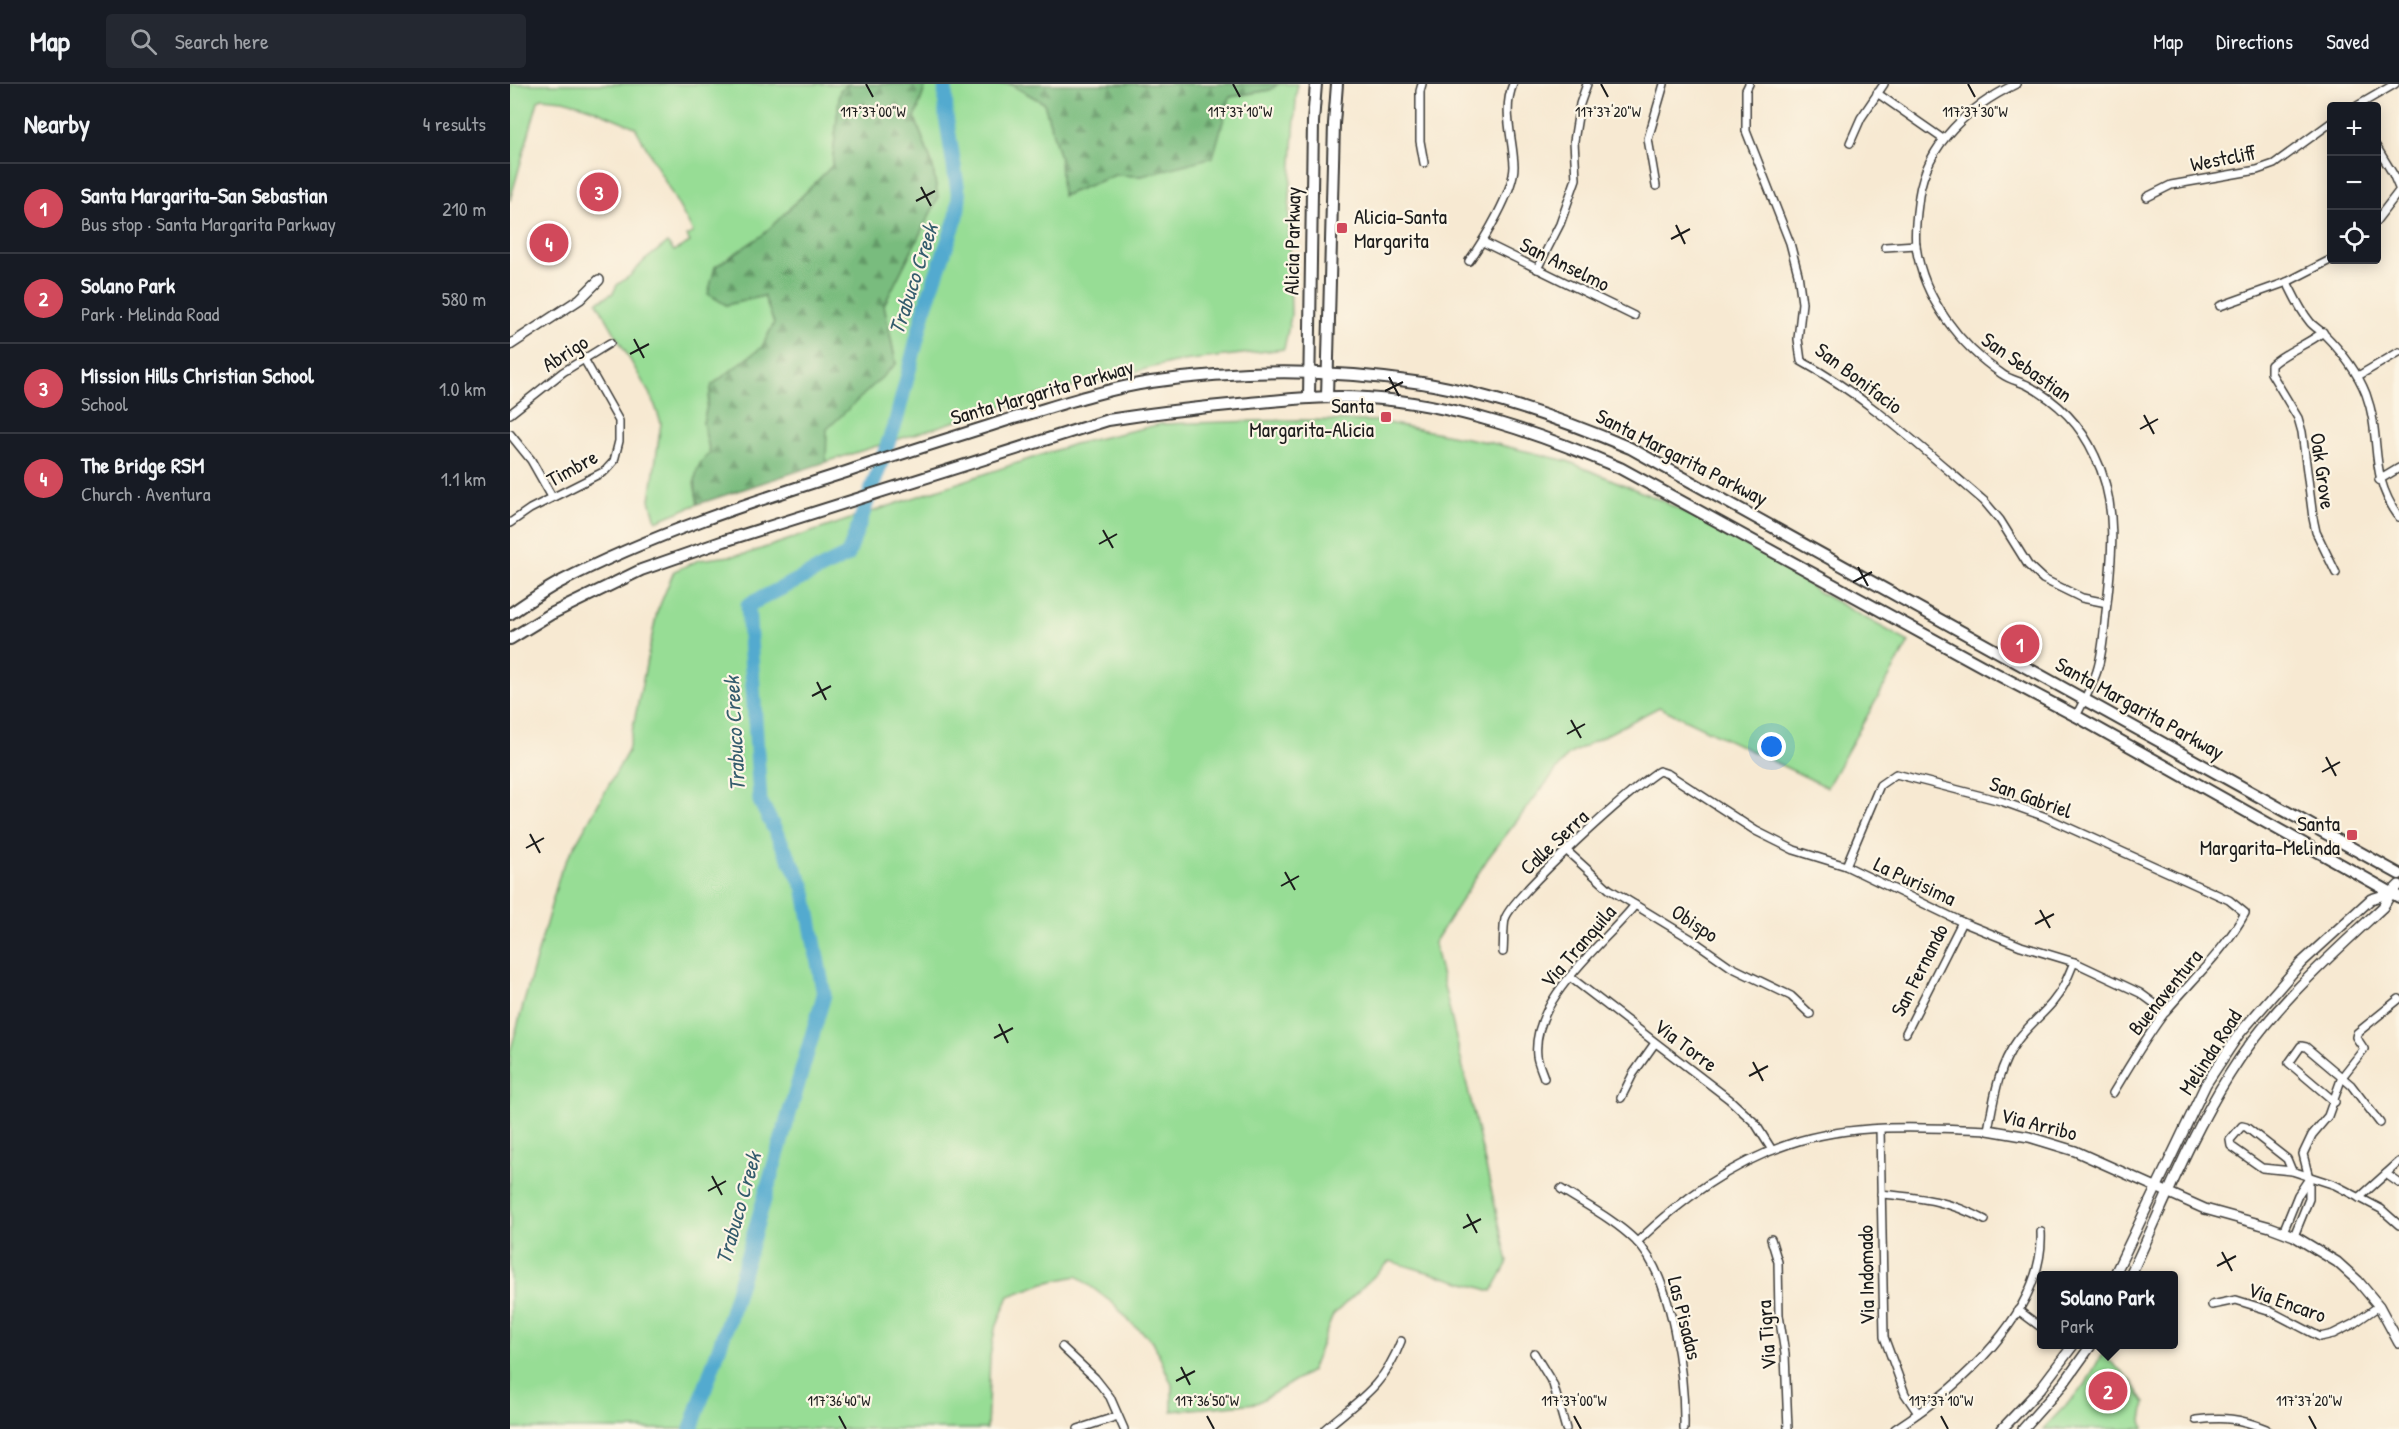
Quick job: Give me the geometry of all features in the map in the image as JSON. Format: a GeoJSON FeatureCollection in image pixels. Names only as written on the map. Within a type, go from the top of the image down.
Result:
{"type":"FeatureCollection","features":[{"type":"Feature","properties":{"kind":"main road","name":"Alicia Parkway"},"geometry":{"type":"LineString","coordinates":[[1310,398],[1313,123],[1316,84]]}},
{"type":"Feature","properties":{"kind":"main road","name":"Alicia Parkway"},"geometry":{"type":"LineString","coordinates":[[1327,397],[1337,84]]}},
{"type":"Feature","properties":{"kind":"main road"},"geometry":{"type":"LineString","coordinates":[[510,345],[580,299],[599,280]]}},
{"type":"Feature","properties":{"kind":"main road","name":"Santa Margarita Parkway"},"geometry":{"type":"LineString","coordinates":[[510,614],[558,583],[631,548],[714,515],[1092,395],[1150,382],[1226,375],[1329,373],[1425,384],[1471,394],[1576,426],[1630,448],[2399,874]]}},
{"type":"Feature","properties":{"kind":"main road","name":"Santa Margarita Parkway"},"geometry":{"type":"LineString","coordinates":[[510,639],[550,614],[641,570],[724,541],[1108,420],[1166,411],[1327,397],[1368,398],[1421,405],[1507,426],[1589,455],[1655,486],[2396,891]]}},
{"type":"Feature","properties":{"kind":"main road","name":"Melinda Road"},"geometry":{"type":"LineString","coordinates":[[2116,1271],[2206,1084],[2239,1034],[2301,963],[2371,899],[2396,891]]}},
{"type":"Feature","properties":{"kind":"main road","name":"Melinda Road"},"geometry":{"type":"LineString","coordinates":[[2132,1271],[2210,1105],[2251,1042],[2298,989],[2383,907],[2396,891]]}},
{"type":"Feature","properties":{"kind":"main road","name":"Via Arribo"},"geometry":{"type":"LineString","coordinates":[[1988,1130],[2029,1137],[2075,1151],[2205,1209],[2294,1236],[2337,1262],[2358,1281],[2379,1306],[2399,1343]]}},
{"type":"Feature","properties":{"kind":"main road"},"geometry":{"type":"LineString","coordinates":[[2002,1429],[2040,1389],[2067,1349]]}},
{"type":"Feature","properties":{"kind":"main road"},"geometry":{"type":"LineString","coordinates":[[2023,1429],[2064,1383],[2088,1349]]}},
{"type":"Feature","properties":{"kind":"street"},"geometry":{"type":"LineString","coordinates":[[1422,84],[1420,141],[1424,163]]}},
{"type":"Feature","properties":{"kind":"street"},"geometry":{"type":"LineString","coordinates":[[1469,261],[1483,242],[1503,205],[1514,168],[1507,98],[1513,84]]}},
{"type":"Feature","properties":{"kind":"street"},"geometry":{"type":"LineString","coordinates":[[1537,269],[1560,224],[1576,179],[1574,141],[1580,104],[1587,84]]}},
{"type":"Feature","properties":{"kind":"street"},"geometry":{"type":"LineString","coordinates":[[1656,186],[1648,139],[1664,84]]}},
{"type":"Feature","properties":{"kind":"street","name":"San Bonifacio"},"geometry":{"type":"LineString","coordinates":[[1749,84],[1746,90],[1746,131],[1790,243],[1798,274],[1802,303],[1798,339],[1801,361],[1833,378],[1862,399],[1984,501],[2000,520],[2028,565],[2043,579],[2082,598],[2107,603]]}},
{"type":"Feature","properties":{"kind":"street"},"geometry":{"type":"LineString","coordinates":[[1850,143],[1861,118],[1884,84]]}},
{"type":"Feature","properties":{"kind":"street","name":"San Sebastian"},"geometry":{"type":"LineString","coordinates":[[2016,84],[1990,96],[1965,116],[1943,139],[1921,185],[1916,218],[1916,245],[1929,290],[1942,313],[1963,341],[2005,377],[2025,384],[2050,399],[2077,424],[2096,457],[2109,494],[2113,529],[2100,660],[2085,700],[2076,716]]}},
{"type":"Feature","properties":{"kind":"street"},"geometry":{"type":"LineString","coordinates":[[2363,102],[2395,84]]}},
{"type":"Feature","properties":{"kind":"street"},"geometry":{"type":"LineString","coordinates":[[1876,93],[1943,139]]}},
{"type":"Feature","properties":{"kind":"street","name":"Westcliff"},"geometry":{"type":"LineString","coordinates":[[2147,197],[2171,185],[2257,170],[2274,164],[2327,125]]}},
{"type":"Feature","properties":{"kind":"street"},"geometry":{"type":"LineString","coordinates":[[2381,154],[2393,174],[2399,190],[2381,214]]}},
{"type":"Feature","properties":{"kind":"street","name":"San Anselmo"},"geometry":{"type":"LineString","coordinates":[[1483,242],[1634,316]]}},
{"type":"Feature","properties":{"kind":"street"},"geometry":{"type":"LineString","coordinates":[[1885,247],[1916,245]]}},
{"type":"Feature","properties":{"kind":"street"},"geometry":{"type":"LineString","coordinates":[[2220,306],[2287,282],[2327,261]]}},
{"type":"Feature","properties":{"kind":"street"},"geometry":{"type":"LineString","coordinates":[[2287,282],[2298,305],[2311,324],[2323,332],[2347,359],[2358,376],[2375,427],[2379,480],[2389,503],[2399,517]]}},
{"type":"Feature","properties":{"kind":"street","name":"Oak Grove"},"geometry":{"type":"LineString","coordinates":[[2323,332],[2309,343],[2276,360],[2271,365],[2271,373],[2300,425],[2316,531],[2336,573]]}},
{"type":"Feature","properties":{"kind":"street","name":"Abrigo"},"geometry":{"type":"LineString","coordinates":[[510,414],[563,372],[610,344]]}},
{"type":"Feature","properties":{"kind":"street"},"geometry":{"type":"LineString","coordinates":[[2358,376],[2399,352]]}},
{"type":"Feature","properties":{"kind":"street","name":"Timbre"},"geometry":{"type":"LineString","coordinates":[[510,523],[530,509],[605,471],[614,461],[620,432],[619,421],[584,359]]}},
{"type":"Feature","properties":{"kind":"street"},"geometry":{"type":"LineString","coordinates":[[510,434],[531,460],[552,497]]}},
{"type":"Feature","properties":{"kind":"street"},"geometry":{"type":"LineString","coordinates":[[2379,480],[2399,468]]}},
{"type":"Feature","properties":{"kind":"street","name":"Calle Serra"},"geometry":{"type":"LineString","coordinates":[[1503,952],[1505,918],[1516,900],[1567,851],[1656,773]]}},
{"type":"Feature","properties":{"kind":"street","name":"La Purisima"},"geometry":{"type":"LineString","coordinates":[[1656,773],[1668,774],[1756,831],[1794,850],[1846,866],[1962,922],[2021,946],[2074,962],[2140,993],[2166,1012]]}},
{"type":"Feature","properties":{"kind":"street","name":"San Gabriel"},"geometry":{"type":"LineString","coordinates":[[1846,866],[1880,785],[1896,774],[2001,801],[2043,816],[2210,889],[2245,913]]}},
{"type":"Feature","properties":{"kind":"street","name":"Obispo"},"geometry":{"type":"LineString","coordinates":[[1567,851],[1609,890],[1691,939],[1731,967],[1791,996],[1810,1014]]}},
{"type":"Feature","properties":{"kind":"street","name":"Via Tranquila"},"geometry":{"type":"LineString","coordinates":[[1544,1078],[1537,1058],[1542,1021],[1550,1004],[1570,977],[1635,904]]}},
{"type":"Feature","properties":{"kind":"street","name":"Buenaventura"},"geometry":{"type":"LineString","coordinates":[[2113,1093],[2143,1043],[2166,1012],[2234,933],[2245,913]]}},
{"type":"Feature","properties":{"kind":"street","name":"San Fernando"},"geometry":{"type":"LineString","coordinates":[[1906,1033],[1962,922]]}},
{"type":"Feature","properties":{"kind":"street"},"geometry":{"type":"LineString","coordinates":[[1988,1130],[2001,1070],[2008,1055],[2018,1039],[2052,1003],[2065,985],[2074,962]]}},
{"type":"Feature","properties":{"kind":"street","name":"Via Torre"},"geometry":{"type":"LineString","coordinates":[[1570,977],[1729,1099],[1755,1123],[1772,1150]]}},
{"type":"Feature","properties":{"kind":"street"},"geometry":{"type":"LineString","coordinates":[[2294,1236],[2309,1199],[2309,1178],[2303,1154],[2312,1135],[2328,1116],[2335,1102],[2342,1077],[2364,1049],[2356,1037],[2357,1033],[2398,1002]]}},
{"type":"Feature","properties":{"kind":"street"},"geometry":{"type":"LineString","coordinates":[[1621,1098],[1633,1074],[1655,1043]]}},
{"type":"Feature","properties":{"kind":"street"},"geometry":{"type":"LineString","coordinates":[[2335,1102],[2290,1065],[2289,1061],[2304,1046],[2351,1085],[2380,1123]]}},
{"type":"Feature","properties":{"kind":"street"},"geometry":{"type":"LineString","coordinates":[[2292,1171],[2287,1159],[2246,1127],[2239,1128],[2230,1140],[2231,1146],[2262,1168],[2292,1171],[2335,1185],[2381,1209],[2399,1225]]}},
{"type":"Feature","properties":{"kind":"street","name":"Via Arribo"},"geometry":{"type":"LineString","coordinates":[[1637,1242],[1691,1195],[1719,1176],[1772,1150],[1792,1143],[1838,1133],[1880,1129],[1988,1130]]}},
{"type":"Feature","properties":{"kind":"street","name":"Via Indomado"},"geometry":{"type":"LineString","coordinates":[[1880,1129],[1884,1337],[1905,1394],[1918,1413]]}},
{"type":"Feature","properties":{"kind":"street"},"geometry":{"type":"LineString","coordinates":[[2359,1198],[2399,1162]]}},
{"type":"Feature","properties":{"kind":"street"},"geometry":{"type":"LineString","coordinates":[[2386,1174],[2399,1183]]}},
{"type":"Feature","properties":{"kind":"street"},"geometry":{"type":"LineString","coordinates":[[2283,1232],[2298,1195],[2309,1178]]}},
{"type":"Feature","properties":{"kind":"street","name":"Las Pisadas"},"geometry":{"type":"LineString","coordinates":[[1561,1189],[1637,1242],[1648,1255],[1665,1295],[1683,1382],[1684,1429]]}},
{"type":"Feature","properties":{"kind":"street"},"geometry":{"type":"LineString","coordinates":[[1881,1194],[1931,1199],[1964,1209],[1985,1220]]}},
{"type":"Feature","properties":{"kind":"street"},"geometry":{"type":"LineString","coordinates":[[1895,1429],[1953,1385],[1981,1359],[2018,1310],[2027,1293],[2042,1252],[2041,1232]]}},
{"type":"Feature","properties":{"kind":"street","name":"Via Tigra"},"geometry":{"type":"LineString","coordinates":[[1771,1239],[1778,1262],[1779,1315],[1785,1354],[1788,1429]]}},
{"type":"Feature","properties":{"kind":"street","name":"Via Encaro"},"geometry":{"type":"LineString","coordinates":[[2212,1305],[2236,1300],[2268,1310],[2320,1337],[2333,1334],[2354,1324],[2379,1306]]}},
{"type":"Feature","properties":{"kind":"street"},"geometry":{"type":"LineString","coordinates":[[2018,1310],[2037,1324]]}},
{"type":"Feature","properties":{"kind":"street"},"geometry":{"type":"LineString","coordinates":[[1325,1429],[1354,1407],[1373,1388],[1392,1364],[1401,1341]]}},
{"type":"Feature","properties":{"kind":"street"},"geometry":{"type":"LineString","coordinates":[[1062,1347],[1095,1378],[1110,1396],[1124,1429]]}},
{"type":"Feature","properties":{"kind":"street"},"geometry":{"type":"LineString","coordinates":[[1534,1353],[1553,1384],[1566,1429]]}},
{"type":"Feature","properties":{"kind":"street"},"geometry":{"type":"LineString","coordinates":[[1078,1429],[1118,1416]]}},
{"type":"Feature","properties":{"kind":"street"},"geometry":{"type":"LineString","coordinates":[[2196,1420],[2222,1417],[2244,1420],[2266,1429]]}},
{"type":"Feature","properties":{"kind":"green space"},"geometry":{"type":"Polygon","coordinates":[[[510,84],[849,84],[840,90],[832,166],[764,234],[715,267],[726,305],[764,296],[774,323],[762,347],[712,385],[703,423],[710,453],[694,483],[698,504],[656,521],[650,500],[661,423],[653,400],[597,302],[613,293],[617,285],[667,243],[674,251],[690,242],[687,236],[693,232],[635,127],[585,106],[563,100],[542,98],[538,101],[510,201],[510,84]]]}},
{"type":"Feature","properties":{"kind":"green space"},"geometry":{"type":"Polygon","coordinates":[[[849,84],[926,84],[915,118],[932,164],[938,198],[884,305],[896,364],[827,429],[826,462],[698,504],[697,470],[710,453],[703,423],[712,385],[762,347],[774,323],[764,296],[726,305],[708,294],[715,267],[764,234],[832,166],[840,90],[849,84]]]}},
{"type":"Feature","properties":{"kind":"green space"},"geometry":{"type":"Polygon","coordinates":[[[926,84],[1010,84],[1044,103],[1060,158],[1063,196],[1115,175],[1142,176],[1230,97],[1270,90],[1278,84],[1297,84],[1289,212],[1291,316],[1284,349],[1174,362],[1033,397],[826,462],[826,429],[896,363],[884,305],[938,198],[932,164],[915,118],[926,84]]]}},
{"type":"Feature","properties":{"kind":"green space"},"geometry":{"type":"Polygon","coordinates":[[[1010,84],[1278,84],[1270,90],[1230,97],[1213,157],[1142,176],[1115,175],[1062,196],[1060,158],[1044,103],[1010,84]]]}},
{"type":"Feature","properties":{"kind":"green space"},"geometry":{"type":"Polygon","coordinates":[[[1293,420],[1377,421],[1492,443],[1567,461],[1663,501],[1774,560],[1817,591],[1909,642],[1827,787],[1659,707],[1568,755],[1488,858],[1434,943],[1508,1262],[1492,1291],[1390,1261],[1333,1315],[1311,1371],[1257,1403],[1172,1411],[1172,1385],[1153,1341],[1130,1322],[1115,1305],[1077,1276],[1044,1283],[1009,1296],[995,1329],[990,1356],[987,1429],[510,1429],[510,1052],[561,870],[628,751],[657,612],[674,571],[699,560],[746,554],[1074,444],[1161,424],[1293,420]]]}},
{"type":"Feature","properties":{"kind":"green space"},"geometry":{"type":"Polygon","coordinates":[[[2102,1354],[2130,1379],[2145,1403],[2142,1420],[2144,1429],[2043,1429],[2085,1385],[2102,1354]]]}},
{"type":"Feature","properties":{"kind":"waterway","name":"Trabuco Creek"},"geometry":{"type":"LineString","coordinates":[[691,1429],[729,1319],[824,995],[804,887],[760,801],[748,605],[848,555],[896,421],[926,304],[957,216],[959,198],[946,116],[945,84]]}},
{"type":"Feature","properties":{"kind":"place","name":"Mission Hills Christian School"},"geometry":{"type":"Point","coordinates":[599,192]}},
{"type":"Feature","properties":{"kind":"place","name":"Alicia-Santa Margarita"},"geometry":{"type":"Point","coordinates":[1342,228]}},
{"type":"Feature","properties":{"kind":"place","name":"The Bridge RSM"},"geometry":{"type":"Point","coordinates":[549,243]}},
{"type":"Feature","properties":{"kind":"place","name":"Santa Margarita-Alicia"},"geometry":{"type":"Point","coordinates":[1386,417]}},
{"type":"Feature","properties":{"kind":"place","name":"Santa Margarita-San Sebastian"},"geometry":{"type":"Point","coordinates":[2020,644]}},
{"type":"Feature","properties":{"kind":"place","name":"Santa Margarita-Melinda"},"geometry":{"type":"Point","coordinates":[2352,835]}},
{"type":"Feature","properties":{"kind":"place","name":"Solano Park"},"geometry":{"type":"Point","coordinates":[2108,1391]}}]}
